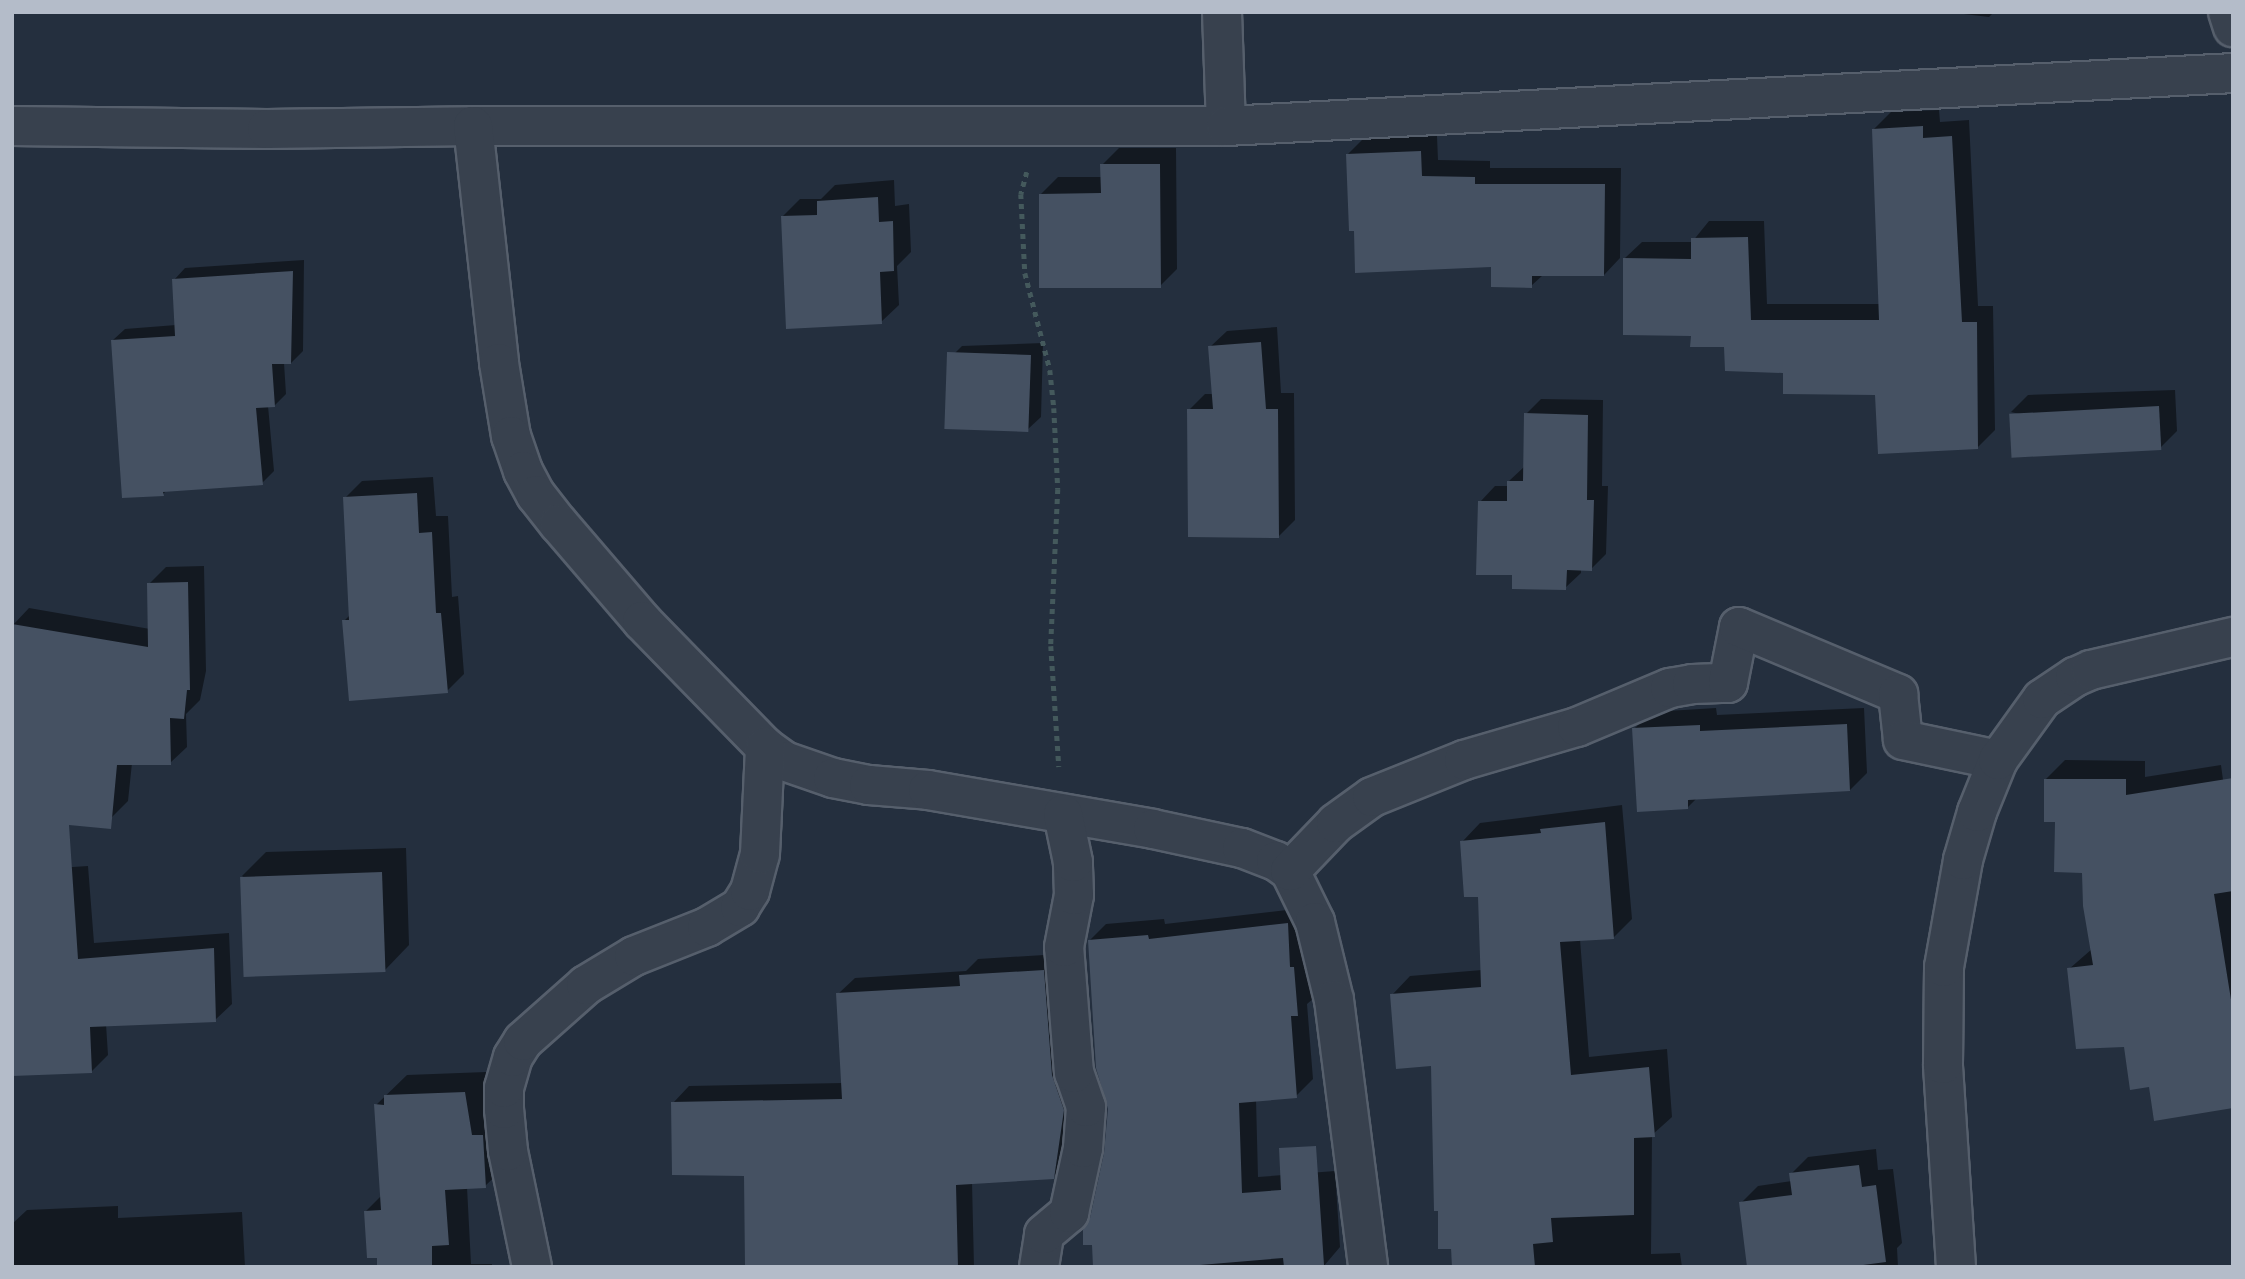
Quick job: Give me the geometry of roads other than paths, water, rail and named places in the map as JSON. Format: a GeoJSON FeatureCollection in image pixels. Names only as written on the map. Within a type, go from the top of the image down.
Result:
{"type":"FeatureCollection","features":[{"type":"Feature","properties":{"kind":"street"},"geometry":{"type":"LineString","coordinates":[[1222,12],[1226,126]]}},
{"type":"Feature","properties":{"kind":"street"},"geometry":{"type":"LineString","coordinates":[[2228,12],[2233,27]]}},
{"type":"Feature","properties":{"kind":"street"},"geometry":{"type":"LineString","coordinates":[[12,126],[267,129],[473,126],[1226,126],[2233,73]]}},
{"type":"Feature","properties":{"kind":"street"},"geometry":{"type":"LineString","coordinates":[[473,126],[499,363],[511,436],[523,471],[536,495],[559,524],[642,621],[765,747],[784,761],[833,778],[1063,814],[1242,848],[1276,861],[1290,871],[1315,922],[1332,989],[1368,1267]]}},
{"type":"Feature","properties":{"kind":"street"},"geometry":{"type":"LineString","coordinates":[[1290,871],[1336,822],[1372,797],[1464,760],[1577,727],[1670,688],[1728,683],[1739,627],[1898,694],[1903,740],[1998,760]]}},
{"type":"Feature","properties":{"kind":"street"},"geometry":{"type":"LineString","coordinates":[[1956,1267],[1943,1065],[1944,967],[1954,896],[1963,860],[1977,812],[1998,760],[2042,699],[2075,677],[2091,670],[2233,637]]}},
{"type":"Feature","properties":{"kind":"street"},"geometry":{"type":"LineString","coordinates":[[532,1267],[508,1151],[504,1109],[505,1087],[513,1056],[523,1041],[586,985],[634,956],[707,927],[740,906],[750,891],[760,854],[765,747]]}},
{"type":"Feature","properties":{"kind":"street"},"geometry":{"type":"LineString","coordinates":[[1039,1267],[1044,1234],[1069,1213],[1083,1148],[1086,1107],[1074,1073],[1064,947],[1074,895],[1073,862],[1063,814]]}}]}
